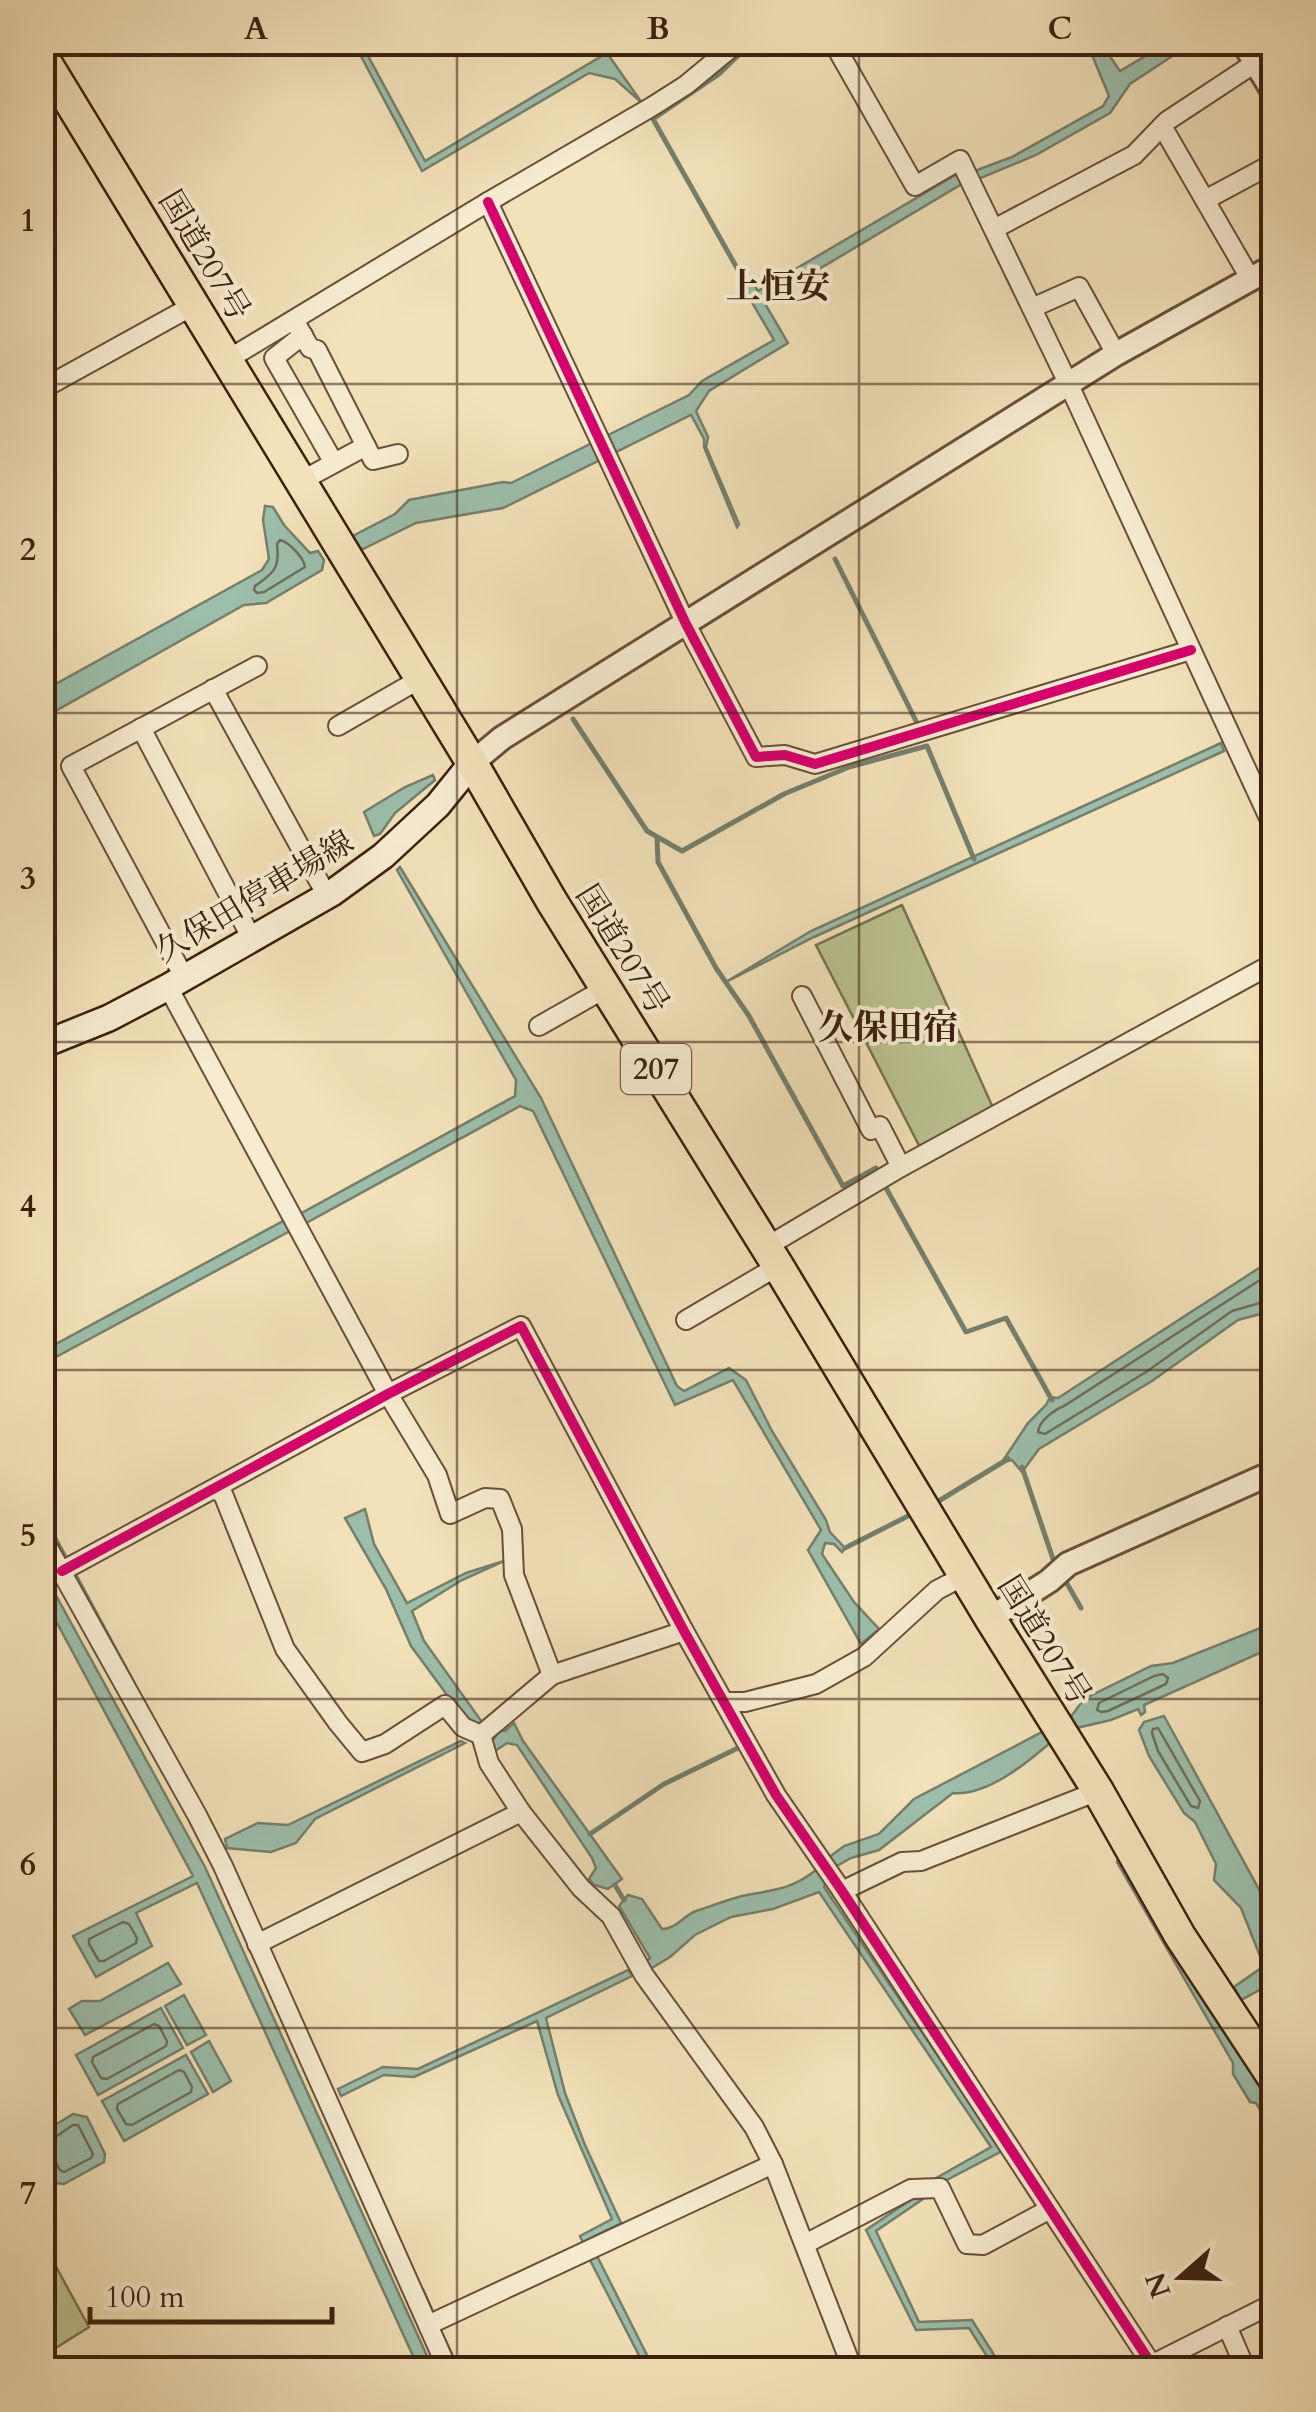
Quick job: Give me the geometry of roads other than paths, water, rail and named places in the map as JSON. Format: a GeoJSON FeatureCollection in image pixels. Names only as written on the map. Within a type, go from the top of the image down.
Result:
{"type":"FeatureCollection","features":[{"type":"Feature","properties":{"kind":"highway","name":"国道207号"},"geometry":{"type":"LineString","coordinates":[[44,64],[194,304],[606,988],[1098,1791],[1180,1936],[1274,2079]]}},
{"type":"Feature","properties":{"kind":"main road","name":"久保田停車場線"},"geometry":{"type":"LineString","coordinates":[[42,1045],[108,1018],[327,896],[382,856],[438,806],[472,763]]}},
{"type":"Feature","properties":{"kind":"street"},"geometry":{"type":"LineString","coordinates":[[228,360],[298,328],[488,202],[670,96],[716,50],[738,42]]}},
{"type":"Feature","properties":{"kind":"street"},"geometry":{"type":"LineString","coordinates":[[833,42],[916,186],[960,160],[1069,385],[1274,829]]}},
{"type":"Feature","properties":{"kind":"street"},"geometry":{"type":"LineString","coordinates":[[1243,42],[1262,63],[1274,93]]}},
{"type":"Feature","properties":{"kind":"street"},"geometry":{"type":"LineString","coordinates":[[994,229],[1134,155],[1162,126],[1262,63]]}},
{"type":"Feature","properties":{"kind":"street"},"geometry":{"type":"LineString","coordinates":[[1162,126],[1250,278]]}},
{"type":"Feature","properties":{"kind":"street"},"geometry":{"type":"LineString","coordinates":[[1205,200],[1274,163]]}},
{"type":"Feature","properties":{"kind":"street"},"geometry":{"type":"LineString","coordinates":[[488,202],[686,624],[756,757],[785,755],[815,764],[1191,650]]}},
{"type":"Feature","properties":{"kind":"street"},"geometry":{"type":"LineString","coordinates":[[472,763],[502,738],[1116,354],[1274,266]]}},
{"type":"Feature","properties":{"kind":"street"},"geometry":{"type":"LineString","coordinates":[[1032,308],[1079,287],[1116,354]]}},
{"type":"Feature","properties":{"kind":"street"},"geometry":{"type":"LineString","coordinates":[[42,389],[194,304]]}},
{"type":"Feature","properties":{"kind":"street"},"geometry":{"type":"LineString","coordinates":[[298,328],[310,348],[317,350],[372,460],[398,454]]}},
{"type":"Feature","properties":{"kind":"street"},"geometry":{"type":"LineString","coordinates":[[298,328],[274,358],[334,463]]}},
{"type":"Feature","properties":{"kind":"street"},"geometry":{"type":"LineString","coordinates":[[301,481],[366,446]]}},
{"type":"Feature","properties":{"kind":"street"},"geometry":{"type":"LineString","coordinates":[[257,666],[71,766],[295,1222],[437,1476],[450,1514],[485,1498],[500,1499],[512,1529],[514,1576],[552,1675]]}},
{"type":"Feature","properties":{"kind":"street"},"geometry":{"type":"LineString","coordinates":[[338,726],[420,679]]}},
{"type":"Feature","properties":{"kind":"street"},"geometry":{"type":"LineString","coordinates":[[213,689],[327,896]]}},
{"type":"Feature","properties":{"kind":"street"},"geometry":{"type":"LineString","coordinates":[[140,728],[252,939]]}},
{"type":"Feature","properties":{"kind":"street"},"geometry":{"type":"LineString","coordinates":[[686,1320],[901,1166],[1274,963]]}},
{"type":"Feature","properties":{"kind":"street"},"geometry":{"type":"LineString","coordinates":[[539,1026],[606,988]]}},
{"type":"Feature","properties":{"kind":"street"},"geometry":{"type":"LineString","coordinates":[[802,996],[871,1130],[880,1126],[901,1166]]}},
{"type":"Feature","properties":{"kind":"street"},"geometry":{"type":"LineString","coordinates":[[62,1571],[521,1326],[776,1795],[1050,2209],[1148,2367],[1274,2303]]}},
{"type":"Feature","properties":{"kind":"street"},"geometry":{"type":"LineString","coordinates":[[990,1618],[1049,1581],[1068,1564],[1274,1472]]}},
{"type":"Feature","properties":{"kind":"street"},"geometry":{"type":"LineString","coordinates":[[215,1489],[223,1494],[285,1650],[362,1752],[385,1744],[445,1705],[463,1727],[488,1729],[552,1675],[684,1631]]}},
{"type":"Feature","properties":{"kind":"street"},"geometry":{"type":"LineString","coordinates":[[42,1537],[197,1814],[435,2322],[448,2370]]}},
{"type":"Feature","properties":{"kind":"street"},"geometry":{"type":"LineString","coordinates":[[724,1702],[745,1702],[816,1684],[864,1657],[937,1590],[964,1576]]}},
{"type":"Feature","properties":{"kind":"street"},"geometry":{"type":"LineString","coordinates":[[488,1729],[489,1763],[521,1812],[580,1888],[611,1916],[640,1968],[754,2127],[773,2164],[853,2370]]}},
{"type":"Feature","properties":{"kind":"street"},"geometry":{"type":"LineString","coordinates":[[832,1876],[922,1861],[1098,1791]]}},
{"type":"Feature","properties":{"kind":"street"},"geometry":{"type":"LineString","coordinates":[[257,1944],[521,1812]]}},
{"type":"Feature","properties":{"kind":"street"},"geometry":{"type":"LineString","coordinates":[[435,2322],[773,2164]]}},
{"type":"Feature","properties":{"kind":"street"},"geometry":{"type":"LineString","coordinates":[[804,2244],[912,2189],[940,2188],[967,2244],[984,2245],[1050,2209]]}},
{"type":"Feature","properties":{"kind":"street"},"geometry":{"type":"LineString","coordinates":[[1227,2326],[1246,2370]]}},
{"type":"Feature","properties":{"kind":"water"},"geometry":{"type":"Polygon","coordinates":[[[354,43],[361,43],[425,161],[607,53],[642,103],[615,79],[589,73],[422,171],[354,43]]]}},
{"type":"Feature","properties":{"kind":"water"},"geometry":{"type":"Polygon","coordinates":[[[1087,43],[1101,43],[1120,71],[1167,43],[1192,43],[1130,84],[1110,113],[1036,155],[976,180],[972,172],[1012,157],[1103,106],[1109,96],[1087,43]]]}},
{"type":"Feature","properties":{"kind":"water"},"geometry":{"type":"Polygon","coordinates":[[[959,173],[965,182],[764,302],[788,343],[709,391],[696,411],[737,527],[691,415],[503,508],[416,523],[363,549],[349,538],[395,514],[409,500],[511,483],[689,395],[702,381],[774,340],[743,287],[751,280],[758,291],[959,173]]]}},
{"type":"Feature","properties":{"kind":"water"},"geometry":{"type":"Polygon","coordinates":[[[265,506],[273,507],[310,553],[318,551],[324,560],[322,570],[266,603],[244,605],[43,718],[43,691],[262,570],[269,559],[263,520],[265,506]]]}},
{"type":"Feature","properties":{"kind":"water"},"geometry":{"type":"Polygon","coordinates":[[[1221,743],[1224,751],[814,937],[726,982],[811,931],[1221,743]]]}},
{"type":"Feature","properties":{"kind":"water"},"geometry":{"type":"Polygon","coordinates":[[[433,775],[435,780],[374,836],[364,812],[433,775]]]}},
{"type":"Feature","properties":{"kind":"water"},"geometry":{"type":"Polygon","coordinates":[[[400,867],[541,1098],[677,1386],[684,1391],[729,1368],[746,1380],[830,1532],[845,1548],[842,1552],[834,1544],[825,1543],[822,1554],[854,1602],[879,1629],[861,1644],[808,1550],[821,1530],[733,1380],[675,1405],[533,1111],[520,1106],[306,1223],[300,1214],[515,1096],[516,1080],[397,870],[400,867]]]}},
{"type":"Feature","properties":{"kind":"water"},"geometry":{"type":"Polygon","coordinates":[[[285,1220],[290,1231],[43,1364],[43,1351],[285,1220]]]}},
{"type":"Feature","properties":{"kind":"water"},"geometry":{"type":"Polygon","coordinates":[[[1273,1259],[1273,1307],[1238,1320],[1152,1381],[1039,1449],[1022,1472],[1012,1460],[1002,1462],[1050,1397],[1058,1398],[1273,1259]]]}},
{"type":"Feature","properties":{"kind":"water"},"geometry":{"type":"Polygon","coordinates":[[[365,1509],[374,1544],[407,1603],[466,1573],[504,1561],[462,1580],[412,1611],[424,1641],[482,1722],[478,1726],[467,1722],[411,1646],[386,1589],[345,1518],[365,1509]]]}},
{"type":"Feature","properties":{"kind":"water"},"geometry":{"type":"Polygon","coordinates":[[[42,1570],[205,1867],[433,2369],[419,2369],[197,1883],[136,1913],[152,1946],[96,1977],[73,1936],[193,1876],[43,1597],[42,1570]]]}},
{"type":"Feature","properties":{"kind":"water"},"geometry":{"type":"Polygon","coordinates":[[[1273,1623],[1273,1647],[1144,1705],[1141,1715],[1138,1709],[1072,1729],[1067,1722],[1084,1699],[1151,1666],[1173,1663],[1273,1623]]]}},
{"type":"Feature","properties":{"kind":"water"},"geometry":{"type":"Polygon","coordinates":[[[1164,1716],[1273,1915],[1273,1994],[1267,1986],[1241,2000],[1234,1987],[1264,1966],[1241,1908],[1214,1880],[1216,1864],[1195,1822],[1184,1813],[1149,1756],[1139,1730],[1144,1722],[1164,1716]]]}},
{"type":"Feature","properties":{"kind":"water"},"geometry":{"type":"Polygon","coordinates":[[[514,1723],[622,1879],[608,1889],[589,1879],[596,1868],[592,1858],[517,1745],[507,1743],[495,1751],[492,1742],[499,1730],[505,1731],[514,1723]]]}},
{"type":"Feature","properties":{"kind":"water"},"geometry":{"type":"Polygon","coordinates":[[[1044,1731],[1051,1742],[993,1784],[953,1793],[879,1850],[835,1867],[827,1859],[844,1846],[879,1834],[914,1799],[1044,1731]]]}},
{"type":"Feature","properties":{"kind":"water"},"geometry":{"type":"Polygon","coordinates":[[[461,1741],[465,1743],[315,1819],[296,1843],[271,1852],[227,1848],[225,1839],[258,1823],[288,1825],[461,1741]]]}},
{"type":"Feature","properties":{"kind":"water"},"geometry":{"type":"Polygon","coordinates":[[[1121,1850],[1226,2021],[1273,2110],[1273,2132],[1233,2074],[1233,2063],[1117,1862],[1121,1850]]]}},
{"type":"Feature","properties":{"kind":"water"},"geometry":{"type":"Polygon","coordinates":[[[816,1870],[1002,2151],[941,2183],[929,2182],[991,2147],[819,1892],[773,1909],[731,1917],[695,1935],[650,1969],[646,1962],[650,1958],[619,1906],[628,1895],[642,1899],[662,1929],[696,1911],[790,1885],[816,1870]]]}},
{"type":"Feature","properties":{"kind":"water"},"geometry":{"type":"Polygon","coordinates":[[[168,1963],[181,1984],[85,2035],[69,2009],[82,2001],[100,2001],[168,1963]]]}},
{"type":"Feature","properties":{"kind":"water"},"geometry":{"type":"Polygon","coordinates":[[[628,1970],[632,1976],[546,2018],[565,2093],[621,2223],[584,2245],[580,2236],[612,2219],[558,2095],[537,2021],[414,2077],[384,2075],[341,2096],[338,2089],[383,2067],[418,2069],[628,1970]]]}},
{"type":"Feature","properties":{"kind":"water"},"geometry":{"type":"Polygon","coordinates":[[[184,1995],[206,2035],[187,2045],[165,2006],[184,1995]]]}},
{"type":"Feature","properties":{"kind":"water"},"geometry":{"type":"Polygon","coordinates":[[[161,2008],[183,2048],[98,2095],[76,2055],[161,2008]]]}},
{"type":"Feature","properties":{"kind":"water"},"geometry":{"type":"Polygon","coordinates":[[[209,2041],[231,2081],[213,2092],[191,2052],[209,2041]]]}},
{"type":"Feature","properties":{"kind":"water"},"geometry":{"type":"Polygon","coordinates":[[[186,2055],[208,2094],[124,2141],[102,2101],[186,2055]]]}},
{"type":"Feature","properties":{"kind":"water"},"geometry":{"type":"Polygon","coordinates":[[[73,2114],[87,2117],[105,2154],[104,2162],[64,2184],[55,2183],[45,2161],[47,2130],[73,2114]]]}},
{"type":"Feature","properties":{"kind":"water"},"geometry":{"type":"Polygon","coordinates":[[[912,2199],[923,2199],[876,2231],[919,2322],[972,2320],[1003,2369],[995,2369],[969,2328],[916,2330],[866,2230],[912,2199]]]}},
{"type":"Feature","properties":{"kind":"water"},"geometry":{"type":"Polygon","coordinates":[[[596,2254],[654,2369],[646,2369],[589,2258],[596,2254]]]}},
{"type":"Feature","properties":{"kind":"waterway"},"geometry":{"type":"LineString","coordinates":[[746,284],[653,119],[719,74],[752,42]]}},
{"type":"Feature","properties":{"kind":"waterway"},"geometry":{"type":"LineString","coordinates":[[835,559],[918,725]]}},
{"type":"Feature","properties":{"kind":"waterway"},"geometry":{"type":"LineString","coordinates":[[573,719],[647,831],[682,851],[784,794],[849,767],[927,746],[974,859]]}},
{"type":"Feature","properties":{"kind":"waterway"},"geometry":{"type":"LineString","coordinates":[[657,837],[658,862],[843,1186],[876,1168]]}},
{"type":"Feature","properties":{"kind":"waterway"},"geometry":{"type":"LineString","coordinates":[[886,1188],[966,1332],[1006,1318],[1052,1400]]}},
{"type":"Feature","properties":{"kind":"waterway"},"geometry":{"type":"LineString","coordinates":[[937,1502],[1008,1459]]}},
{"type":"Feature","properties":{"kind":"waterway"},"geometry":{"type":"LineString","coordinates":[[1022,1467],[1053,1559]]}},
{"type":"Feature","properties":{"kind":"waterway"},"geometry":{"type":"LineString","coordinates":[[42,1515],[65,1557]]}},
{"type":"Feature","properties":{"kind":"waterway"},"geometry":{"type":"LineString","coordinates":[[845,1548],[908,1516]]}},
{"type":"Feature","properties":{"kind":"waterway"},"geometry":{"type":"LineString","coordinates":[[76,1577],[133,1683]]}},
{"type":"Feature","properties":{"kind":"waterway"},"geometry":{"type":"LineString","coordinates":[[1065,1580],[1081,1608]]}},
{"type":"Feature","properties":{"kind":"waterway"},"geometry":{"type":"LineString","coordinates":[[590,1834],[664,1784],[738,1748]]}},
{"type":"Feature","properties":{"kind":"waterway"},"geometry":{"type":"LineString","coordinates":[[615,1885],[624,1900]]}},
{"type":"Feature","properties":{"kind":"waterway"},"geometry":{"type":"LineString","coordinates":[[422,2290],[434,2317]]}},
{"type":"Feature","properties":{"kind":"waterway"},"geometry":{"type":"LineString","coordinates":[[438,2327],[458,2370]]}},
{"type":"Feature","properties":{"kind":"district","name":"上恒安"},"geometry":{"type":"Point","coordinates":[778,286]}},
{"type":"Feature","properties":{"kind":"district","name":"久保田宿"},"geometry":{"type":"Point","coordinates":[888,1027]}}]}
